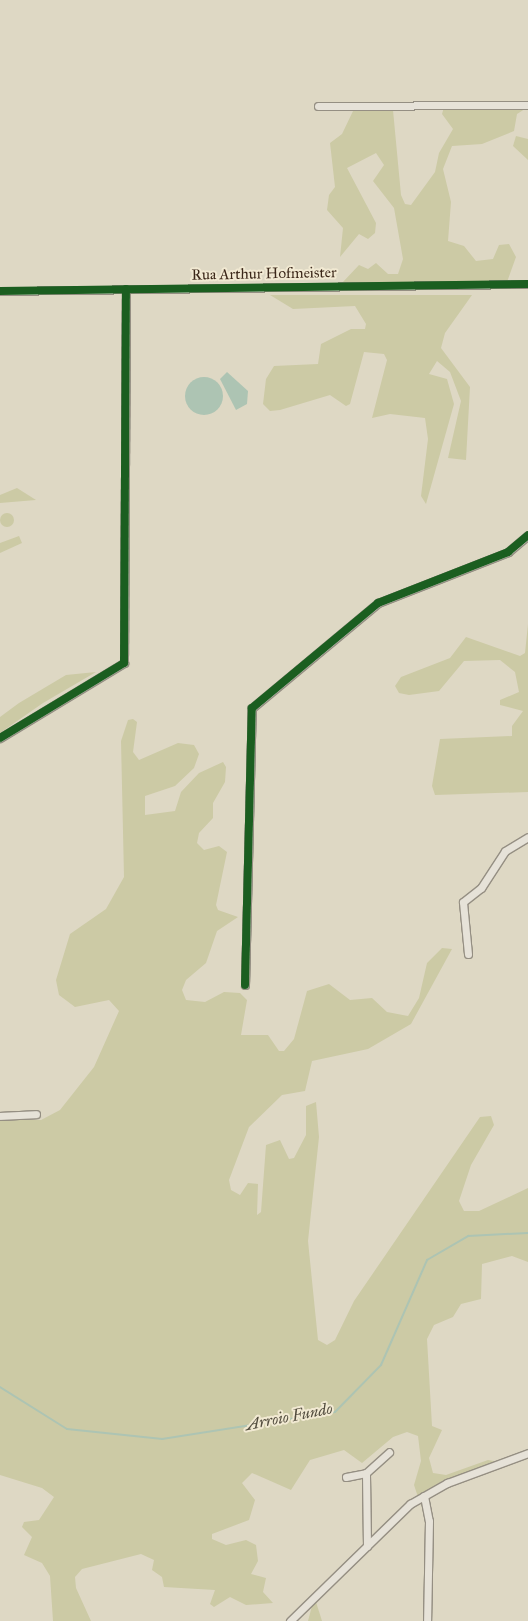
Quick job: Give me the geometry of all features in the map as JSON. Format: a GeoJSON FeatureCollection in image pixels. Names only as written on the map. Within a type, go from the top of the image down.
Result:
{"type":"FeatureCollection","features":[{"type":"Feature","properties":{"kind":"street"},"geometry":{"type":"LineString","coordinates":[[318,106],[528,105]]}},
{"type":"Feature","properties":{"kind":"street","name":"Rua Arthur Hofmeister"},"geometry":{"type":"LineString","coordinates":[[0,291],[528,284]]}},
{"type":"Feature","properties":{"kind":"street"},"geometry":{"type":"LineString","coordinates":[[0,738],[124,663],[126,290]]}},
{"type":"Feature","properties":{"kind":"street"},"geometry":{"type":"LineString","coordinates":[[245,985],[252,708],[378,603],[508,552],[528,535]]}},
{"type":"Feature","properties":{"kind":"street"},"geometry":{"type":"LineString","coordinates":[[468,954],[464,902],[481,888],[505,851],[528,837]]}},
{"type":"Feature","properties":{"kind":"street"},"geometry":{"type":"LineString","coordinates":[[0,1116],[36,1114]]}},
{"type":"Feature","properties":{"kind":"street"},"geometry":{"type":"LineString","coordinates":[[346,1477],[366,1473],[389,1452]]}},
{"type":"Feature","properties":{"kind":"street"},"geometry":{"type":"LineString","coordinates":[[290,1621],[367,1546],[424,1496],[528,1453]]}},
{"type":"Feature","properties":{"kind":"street"},"geometry":{"type":"LineString","coordinates":[[366,1473],[367,1546]]}},
{"type":"Feature","properties":{"kind":"street"},"geometry":{"type":"LineString","coordinates":[[424,1496],[429,1521],[428,1621]]}},
{"type":"Feature","properties":{"kind":"shaded area"},"geometry":{"type":"Polygon","coordinates":[[[444,107],[528,107],[517,114],[514,131],[482,144],[452,146],[443,169],[451,202],[448,241],[464,246],[476,261],[493,259],[499,245],[509,244],[516,257],[507,282],[342,283],[359,265],[368,269],[376,263],[388,274],[398,274],[403,259],[394,208],[373,181],[384,165],[376,153],[347,168],[376,223],[375,233],[368,239],[359,234],[340,257],[343,228],[327,210],[329,195],[335,187],[330,143],[342,134],[354,109],[393,110],[401,195],[405,204],[411,205],[435,172],[439,153],[453,129],[442,114],[444,107]]]}},
{"type":"Feature","properties":{"kind":"shaded area"},"geometry":{"type":"Polygon","coordinates":[[[516,136],[528,139],[528,160],[513,146],[516,136]]]}},
{"type":"Feature","properties":{"kind":"shaded area"},"geometry":{"type":"Polygon","coordinates":[[[270,295],[472,295],[445,333],[441,348],[470,387],[466,460],[448,458],[461,401],[450,372],[437,361],[429,374],[447,379],[454,404],[426,504],[421,496],[428,439],[425,418],[390,414],[372,418],[387,360],[384,354],[364,352],[350,404],[346,406],[330,395],[280,410],[270,411],[263,404],[266,379],[274,366],[318,364],[321,344],[351,329],[365,329],[366,324],[355,306],[293,309],[270,295]]]}},
{"type":"Feature","properties":{"kind":"shaded area"},"geometry":{"type":"Polygon","coordinates":[[[227,372],[248,391],[247,404],[236,410],[220,379],[227,372]]]}},
{"type":"Feature","properties":{"kind":"shaded area"},"geometry":{"type":"Polygon","coordinates":[[[204,377],[217,383],[223,396],[217,409],[204,415],[191,409],[185,396],[191,383],[204,377]]]}},
{"type":"Feature","properties":{"kind":"shaded area"},"geometry":{"type":"Polygon","coordinates":[[[17,488],[36,500],[0,503],[0,495],[17,488]]]}},
{"type":"Feature","properties":{"kind":"shaded area"},"geometry":{"type":"Polygon","coordinates":[[[7,513],[12,515],[14,520],[12,525],[7,527],[2,525],[0,520],[2,515],[7,513]]]}},
{"type":"Feature","properties":{"kind":"shaded area"},"geometry":{"type":"Polygon","coordinates":[[[19,536],[22,543],[0,553],[0,543],[19,536]]]}},
{"type":"Feature","properties":{"kind":"shaded area"},"geometry":{"type":"Polygon","coordinates":[[[528,624],[528,792],[435,795],[432,786],[440,739],[512,736],[512,726],[523,711],[500,705],[500,700],[519,692],[515,672],[500,660],[464,661],[439,691],[409,695],[399,693],[395,686],[401,677],[450,658],[466,637],[520,656],[525,653],[528,624]]]}},
{"type":"Feature","properties":{"kind":"shaded area"},"geometry":{"type":"Polygon","coordinates":[[[96,672],[43,703],[0,733],[0,717],[19,703],[66,675],[96,672]]]}},
{"type":"Feature","properties":{"kind":"shaded area"},"geometry":{"type":"Polygon","coordinates":[[[133,719],[137,722],[133,752],[139,760],[178,743],[194,745],[199,754],[194,768],[175,786],[145,796],[145,815],[175,811],[181,792],[199,773],[223,762],[226,767],[225,782],[213,803],[213,818],[199,833],[197,843],[204,850],[219,846],[227,852],[216,905],[218,910],[238,917],[217,931],[206,963],[186,980],[182,990],[186,1000],[205,1002],[224,992],[240,993],[247,1000],[241,1035],[268,1035],[279,1051],[284,1051],[294,1039],[307,991],[329,984],[350,1000],[372,998],[387,1012],[408,1016],[419,998],[427,963],[442,948],[452,949],[411,1024],[368,1049],[312,1061],[305,1091],[282,1095],[249,1127],[229,1180],[231,1190],[240,1195],[248,1183],[258,1184],[257,1215],[261,1212],[266,1145],[280,1140],[289,1159],[294,1158],[306,1135],[306,1106],[316,1102],[319,1137],[308,1241],[318,1340],[327,1345],[335,1340],[354,1301],[480,1117],[491,1116],[494,1125],[471,1165],[459,1201],[464,1211],[479,1211],[528,1188],[528,1262],[512,1256],[482,1264],[481,1299],[461,1304],[453,1317],[434,1325],[427,1339],[432,1426],[442,1430],[429,1458],[433,1473],[446,1475],[488,1460],[500,1462],[444,1480],[418,1497],[414,1485],[421,1461],[418,1436],[407,1432],[393,1437],[362,1463],[344,1450],[310,1460],[291,1490],[252,1473],[242,1483],[255,1500],[249,1520],[212,1534],[212,1539],[226,1545],[246,1540],[256,1545],[258,1561],[251,1574],[266,1578],[263,1592],[273,1603],[246,1605],[230,1597],[214,1607],[210,1604],[215,1590],[164,1587],[162,1577],[152,1570],[154,1560],[141,1554],[82,1569],[75,1577],[76,1588],[91,1621],[53,1621],[50,1576],[42,1563],[24,1555],[32,1537],[22,1527],[24,1522],[39,1520],[54,1497],[42,1488],[0,1475],[0,1120],[41,1120],[60,1110],[94,1067],[119,1011],[109,1000],[75,1007],[59,995],[56,980],[70,934],[106,909],[124,877],[121,741],[128,720],[133,719]]]}},
{"type":"Feature","properties":{"kind":"shaded area"},"geometry":{"type":"Polygon","coordinates":[[[316,1602],[322,1621],[308,1621],[312,1606],[316,1602]]]}},
{"type":"Feature","properties":{"kind":"waterway","name":"Arroio Fundo"},"geometry":{"type":"LineString","coordinates":[[0,1387],[67,1429],[162,1439],[335,1412],[381,1365],[427,1260],[468,1236],[528,1233]]}},
{"type":"Feature","properties":{"kind":"cycle path"},"geometry":{"type":"LineString","coordinates":[[0,291],[528,284]]}},
{"type":"Feature","properties":{"kind":"cycle path"},"geometry":{"type":"LineString","coordinates":[[0,738],[124,663],[126,289]]}},
{"type":"Feature","properties":{"kind":"cycle path"},"geometry":{"type":"LineString","coordinates":[[245,985],[252,708],[378,603],[508,552],[528,535]]}}]}
